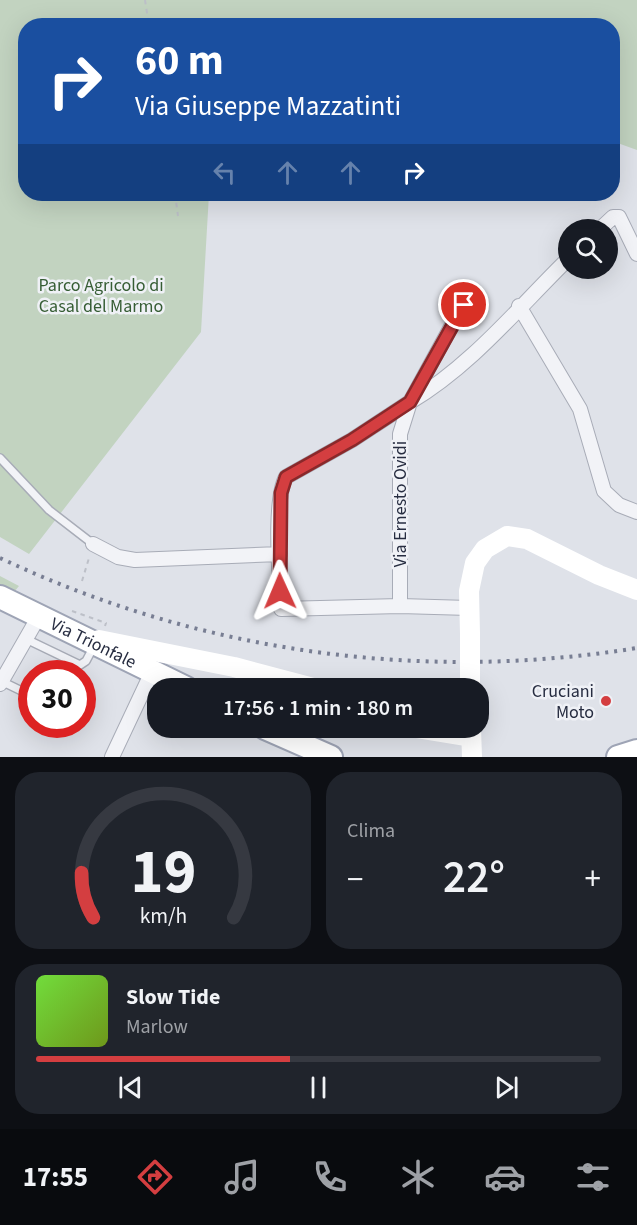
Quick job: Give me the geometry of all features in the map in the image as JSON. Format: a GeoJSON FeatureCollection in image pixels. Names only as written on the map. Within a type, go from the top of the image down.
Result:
{"type":"FeatureCollection","features":[{"type":"Feature","properties":{"kind":"main road"},"geometry":{"type":"LineString","coordinates":[[470,678],[471,576],[477,558],[494,542],[512,536],[527,539],[599,575],[637,590]]}},
{"type":"Feature","properties":{"kind":"main road","name":"Via Trionfale"},"geometry":{"type":"LineString","coordinates":[[0,597],[165,678]]}},
{"type":"Feature","properties":{"kind":"main road"},"geometry":{"type":"LineString","coordinates":[[88,640],[234,667],[275,678]]}},
{"type":"Feature","properties":{"kind":"main road"},"geometry":{"type":"LineString","coordinates":[[279,738],[296,757]]}},
{"type":"Feature","properties":{"kind":"main road"},"geometry":{"type":"LineString","coordinates":[[289,738],[331,757]]}},
{"type":"Feature","properties":{"kind":"main road"},"geometry":{"type":"LineString","coordinates":[[471,738],[472,757]]}},
{"type":"Feature","properties":{"kind":"main road"},"geometry":{"type":"LineString","coordinates":[[618,757],[637,751]]}},
{"type":"Feature","properties":{"kind":"street"},"geometry":{"type":"LineString","coordinates":[[618,220],[621,221],[637,254]]}},
{"type":"Feature","properties":{"kind":"street"},"geometry":{"type":"LineString","coordinates":[[469,608],[400,606],[281,609],[279,554],[281,493],[286,477],[358,436],[447,378],[558,269]]}},
{"type":"Feature","properties":{"kind":"street","name":"Via Ernesto Ovidi"},"geometry":{"type":"LineString","coordinates":[[400,606],[400,434],[410,402],[464,305]]}},
{"type":"Feature","properties":{"kind":"street"},"geometry":{"type":"LineString","coordinates":[[519,306],[580,409],[604,491],[619,505],[637,512]]}},
{"type":"Feature","properties":{"kind":"street"},"geometry":{"type":"LineString","coordinates":[[93,544],[118,557],[135,560],[279,554]]}},
{"type":"Feature","properties":{"kind":"street"},"geometry":{"type":"LineString","coordinates":[[0,681],[39,616]]}},
{"type":"Feature","properties":{"kind":"street"},"geometry":{"type":"LineString","coordinates":[[112,757],[152,672]]}},
{"type":"Feature","properties":{"kind":"lane"},"geometry":{"type":"LineString","coordinates":[[0,458],[49,510],[93,544]]}},
{"type":"Feature","properties":{"kind":"lane"},"geometry":{"type":"LineString","coordinates":[[26,639],[80,665],[86,661],[88,640]]}},
{"type":"Feature","properties":{"kind":"lane"},"geometry":{"type":"LineString","coordinates":[[0,681],[18,689]]}},
{"type":"Feature","properties":{"kind":"path"},"geometry":{"type":"LineString","coordinates":[[145,0],[148,18]]}},
{"type":"Feature","properties":{"kind":"path"},"geometry":{"type":"LineString","coordinates":[[176,201],[178,216]]}},
{"type":"Feature","properties":{"kind":"path"},"geometry":{"type":"LineString","coordinates":[[82,581],[93,544]]}},
{"type":"Feature","properties":{"kind":"green space","name":"Parco Agricolo di Casal del Marmo"},"geometry":{"type":"Polygon","coordinates":[[[0,0],[637,0],[637,150],[620,144],[620,18],[18,18],[18,201],[209,201],[201,332],[29,554],[0,537],[0,0]]]}},
{"type":"Feature","properties":{"kind":"green space"},"geometry":{"type":"Polygon","coordinates":[[[0,576],[19,586],[14,592],[0,586],[0,576]]]}},
{"type":"Feature","properties":{"kind":"railway"},"geometry":{"type":"LineString","coordinates":[[0,558],[76,590],[153,617],[232,637],[312,651],[392,660],[474,662],[555,658],[637,648]]}},
{"type":"Feature","properties":{"kind":"place","name":"Cruciani Moto"},"geometry":{"type":"Point","coordinates":[606,701]}},
{"type":"Feature","properties":{"kind":"route"},"geometry":{"type":"LineString","coordinates":[[280,591],[281,493],[286,477],[352,440],[410,402],[464,305]]}}]}
